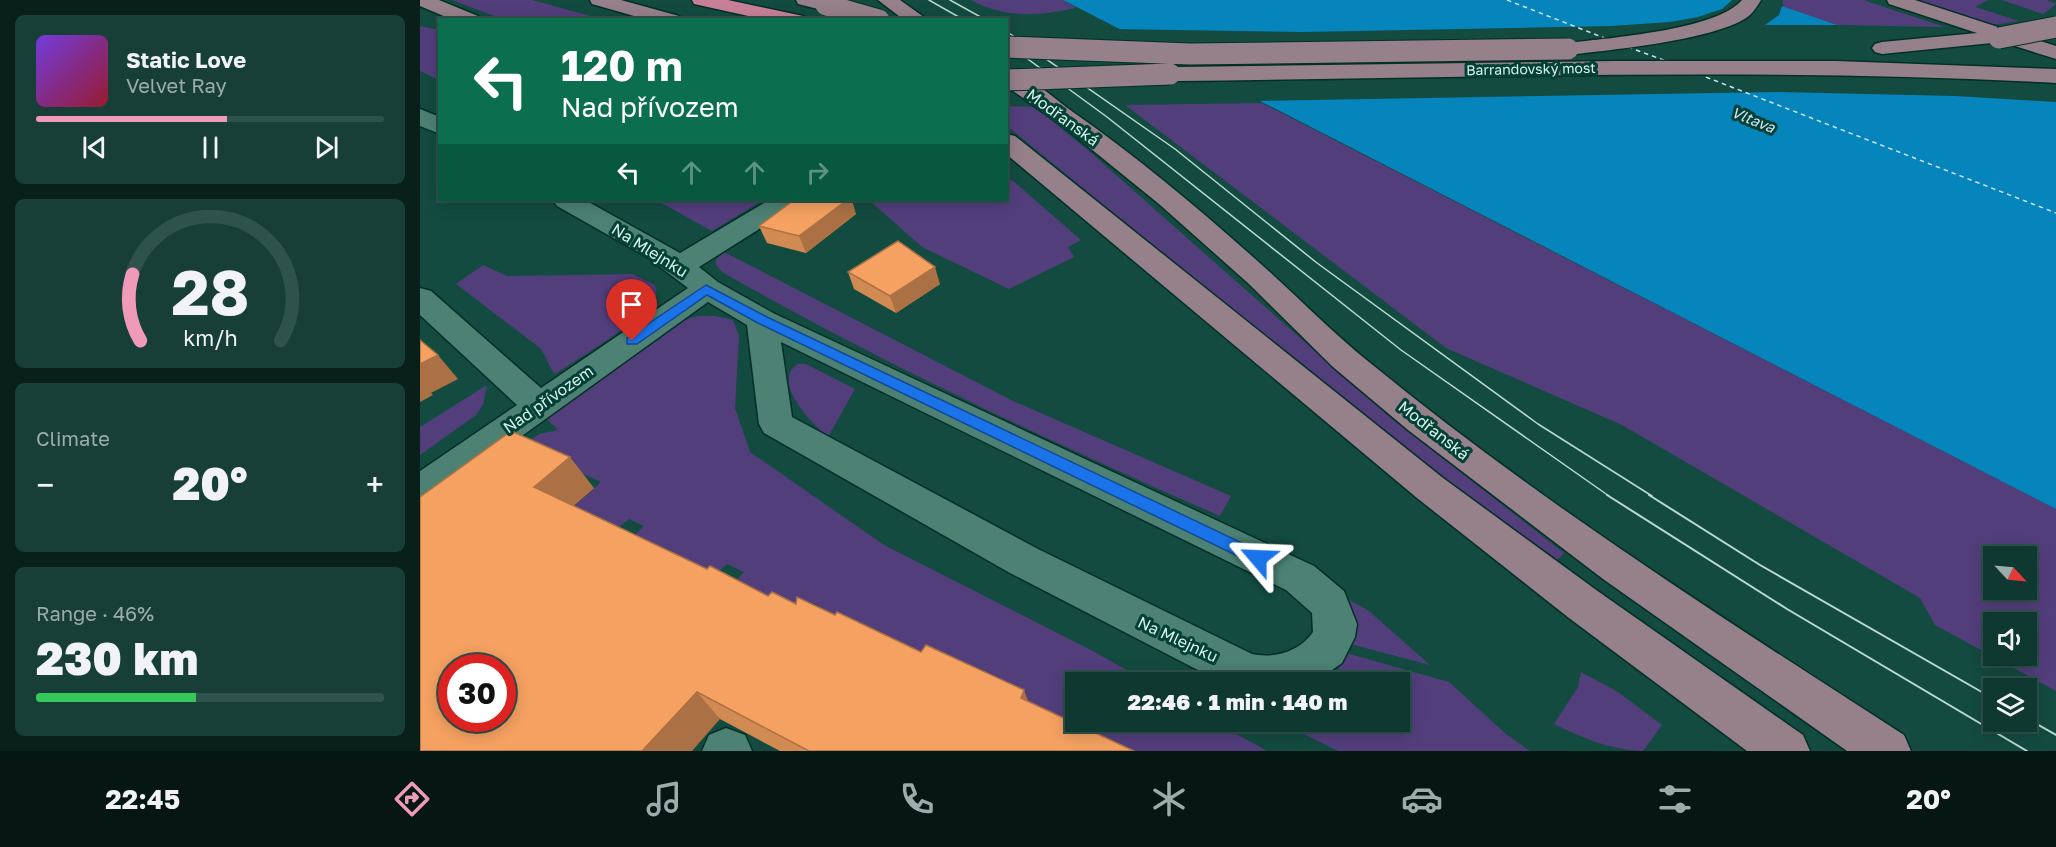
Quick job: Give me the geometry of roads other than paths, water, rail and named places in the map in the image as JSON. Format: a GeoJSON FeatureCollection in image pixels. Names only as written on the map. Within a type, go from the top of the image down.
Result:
{"type":"FeatureCollection","features":[{"type":"Feature","properties":{"kind":"highway"},"geometry":{"type":"LineString","coordinates":[[701,0],[786,18]]}},
{"type":"Feature","properties":{"kind":"main road"},"geometry":{"type":"LineString","coordinates":[[423,0],[466,18]]}},
{"type":"Feature","properties":{"kind":"main road"},"geometry":{"type":"LineString","coordinates":[[599,0],[665,18]]}},
{"type":"Feature","properties":{"kind":"main road"},"geometry":{"type":"LineString","coordinates":[[805,0],[872,18]]}},
{"type":"Feature","properties":{"kind":"main road"},"geometry":{"type":"LineString","coordinates":[[832,0],[854,18]]}},
{"type":"Feature","properties":{"kind":"main road"},"geometry":{"type":"LineString","coordinates":[[886,0],[915,18]]}},
{"type":"Feature","properties":{"kind":"main road"},"geometry":{"type":"LineString","coordinates":[[1568,49],[1659,36],[1716,23],[1748,10],[1752,0]]}},
{"type":"Feature","properties":{"kind":"main road"},"geometry":{"type":"LineString","coordinates":[[1896,0],[2056,55]]}},
{"type":"Feature","properties":{"kind":"main road"},"geometry":{"type":"LineString","coordinates":[[1882,48],[2018,36],[2056,27]]}},
{"type":"Feature","properties":{"kind":"main road","name":"Barrandovský most"},"geometry":{"type":"LineString","coordinates":[[1008,47],[1190,54],[1882,48],[2056,55]]}},
{"type":"Feature","properties":{"kind":"main road","name":"Barrandovský most"},"geometry":{"type":"LineString","coordinates":[[1008,68],[1177,74],[1763,66],[1939,69],[2056,76]]}},
{"type":"Feature","properties":{"kind":"main road"},"geometry":{"type":"LineString","coordinates":[[1008,79],[1177,74]]}},
{"type":"Feature","properties":{"kind":"main road","name":"Modřanská"},"geometry":{"type":"LineString","coordinates":[[1008,80],[1055,108],[1118,157],[1257,277],[1355,369],[1450,443],[1605,560],[1887,751]]}},
{"type":"Feature","properties":{"kind":"main road"},"geometry":{"type":"LineString","coordinates":[[1008,143],[1430,488],[1584,605],[1786,751]]}},
{"type":"Feature","properties":{"kind":"street"},"geometry":{"type":"LineString","coordinates":[[420,116],[438,126]]}},
{"type":"Feature","properties":{"kind":"street","name":"Na Mlejnku"},"geometry":{"type":"LineString","coordinates":[[568,201],[681,266],[706,289],[762,320],[1300,578],[1321,592],[1333,610],[1335,626],[1332,641],[1325,652],[1310,664],[1286,673],[1258,676],[1110,607],[776,424],[762,320]]}},
{"type":"Feature","properties":{"kind":"street"},"geometry":{"type":"LineString","coordinates":[[681,266],[785,201]]}},
{"type":"Feature","properties":{"kind":"street","name":"Nad přívozem"},"geometry":{"type":"LineString","coordinates":[[420,490],[706,289]]}},
{"type":"Feature","properties":{"kind":"street"},"geometry":{"type":"LineString","coordinates":[[420,298],[539,405]]}},
{"type":"Feature","properties":{"kind":"water","name":"Vltava"},"geometry":{"type":"Polygon","coordinates":[[[1063,0],[1764,0],[2056,100],[2056,509],[1063,0]]]}},
{"type":"Feature","properties":{"kind":"tram line"},"geometry":{"type":"LineString","coordinates":[[929,0],[960,18]]}},
{"type":"Feature","properties":{"kind":"tram line"},"geometry":{"type":"LineString","coordinates":[[950,0],[982,18]]}},
{"type":"Feature","properties":{"kind":"tram line"},"geometry":{"type":"LineString","coordinates":[[1008,32],[1175,149],[1317,263],[1538,424],[1652,496]]}},
{"type":"Feature","properties":{"kind":"tram line"},"geometry":{"type":"LineString","coordinates":[[1008,44],[1107,117],[1401,350],[1609,496]]}},
{"type":"Feature","properties":{"kind":"tram line"},"geometry":{"type":"LineString","coordinates":[[1607,495],[1787,609],[2027,751]]}},
{"type":"Feature","properties":{"kind":"tram line"},"geometry":{"type":"LineString","coordinates":[[1649,495],[1760,565],[1983,693]]}},
{"type":"Feature","properties":{"kind":"tram line"},"geometry":{"type":"LineString","coordinates":[[2037,724],[2056,735]]}}]}
